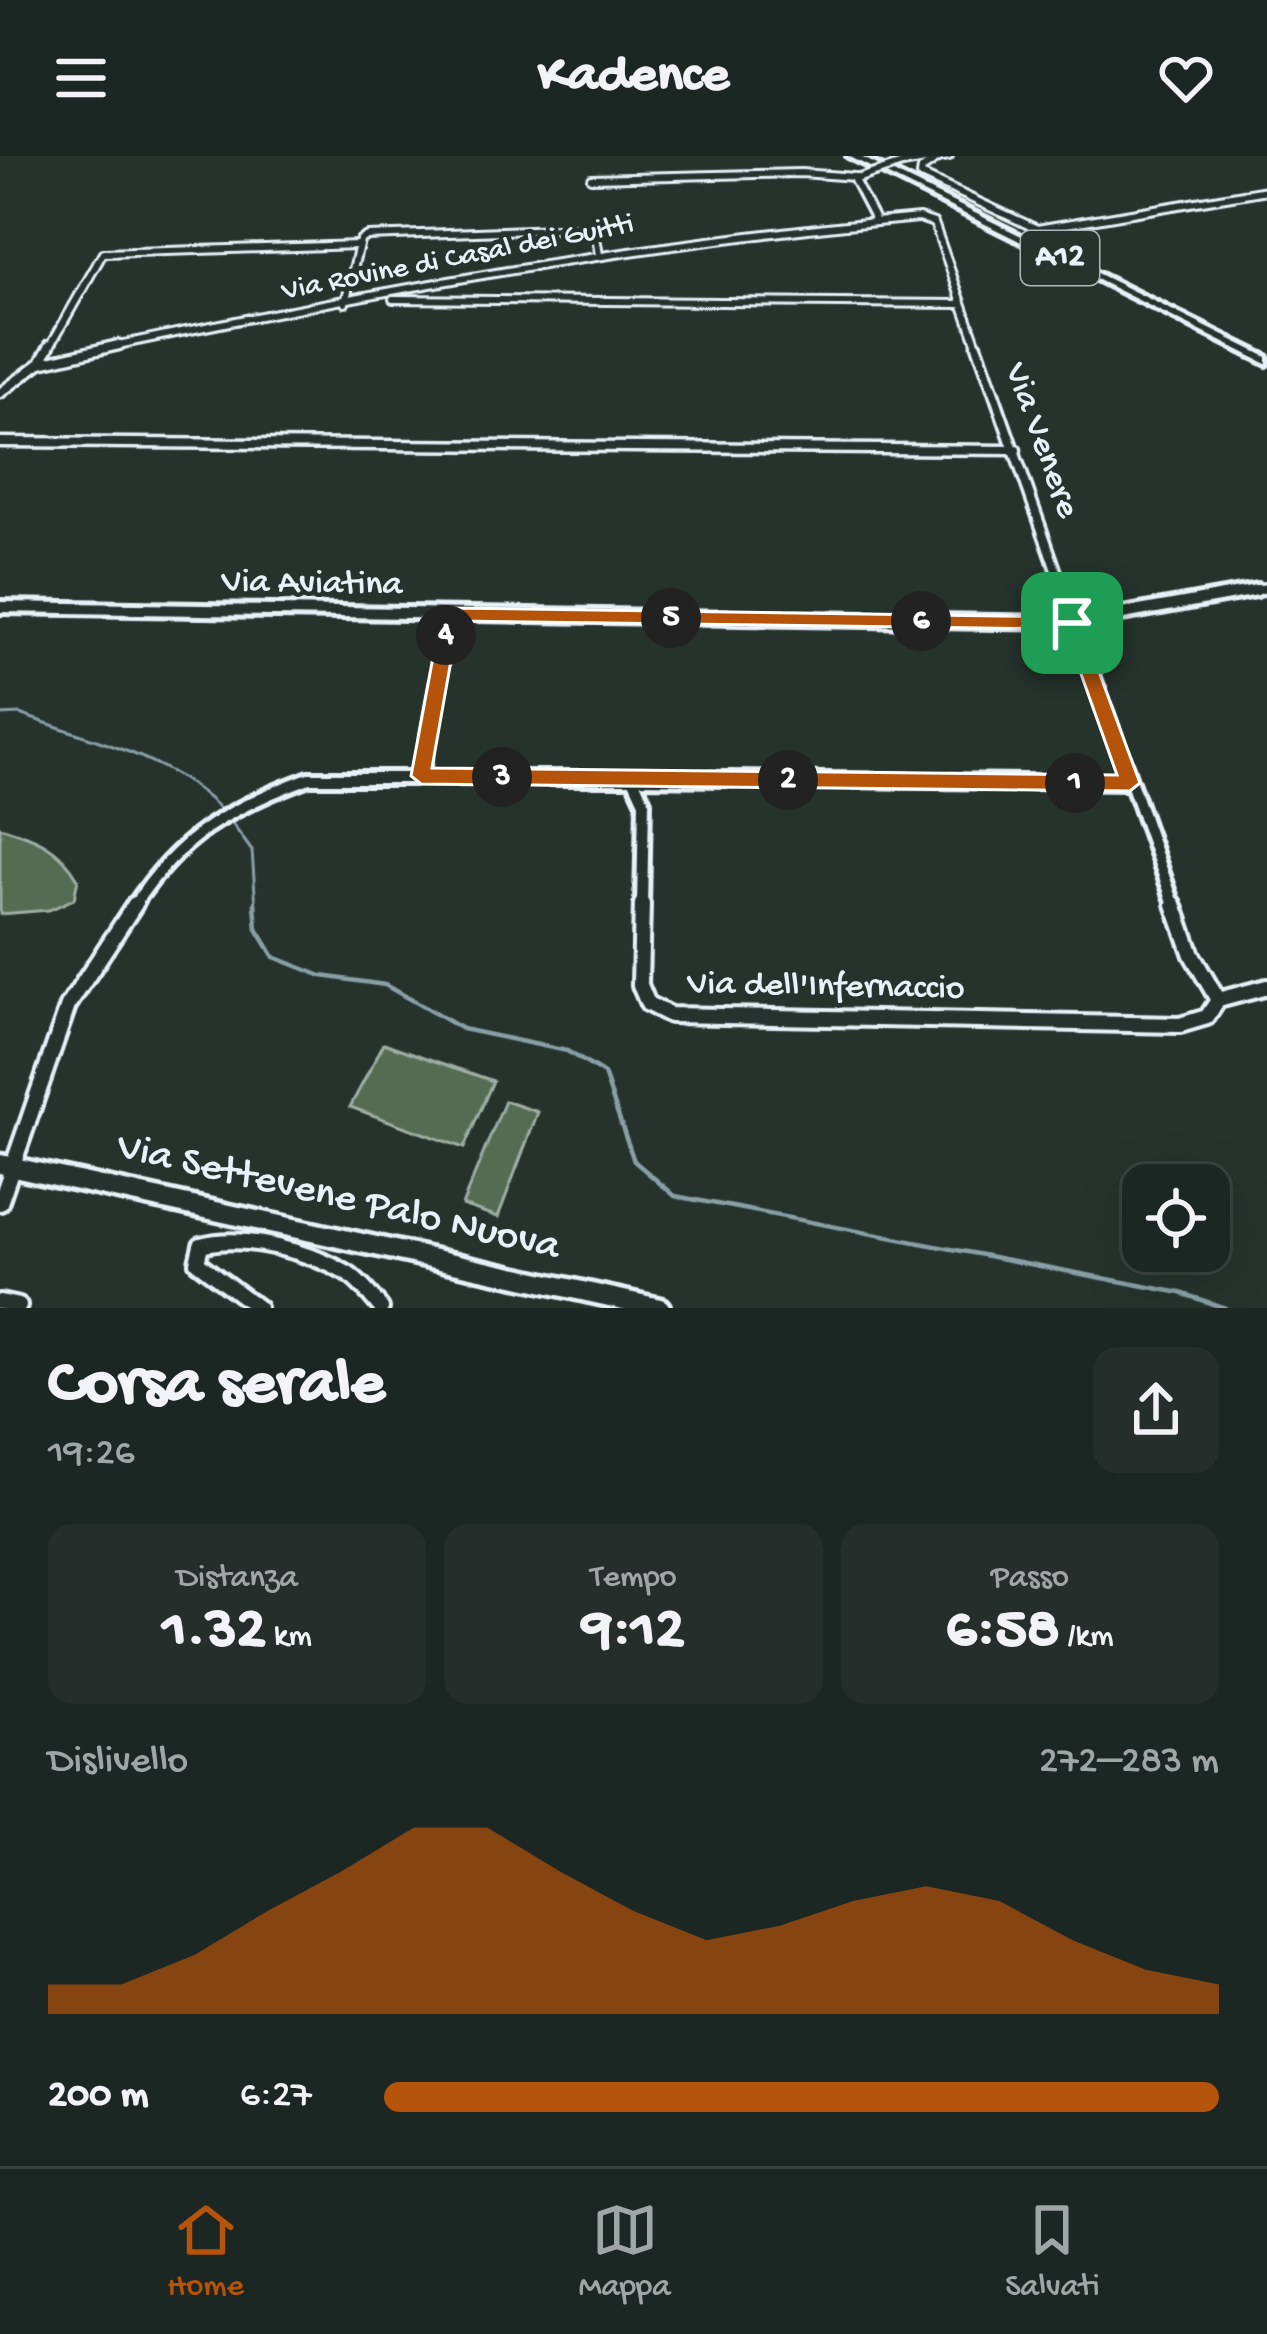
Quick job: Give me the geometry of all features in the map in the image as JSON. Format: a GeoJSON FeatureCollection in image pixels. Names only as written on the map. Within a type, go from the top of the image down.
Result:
{"type":"FeatureCollection","features":[{"type":"Feature","properties":{"kind":"highway","name":"A12"},"geometry":{"type":"LineString","coordinates":[[852,156],[1267,357]]}},
{"type":"Feature","properties":{"kind":"highway","name":"A12"},"geometry":{"type":"LineString","coordinates":[[864,156],[1267,357]]}},
{"type":"Feature","properties":{"kind":"main road","name":"Via Settevene Palo Nuova"},"geometry":{"type":"LineString","coordinates":[[6,1165],[660,1308]]}},
{"type":"Feature","properties":{"kind":"street"},"geometry":{"type":"LineString","coordinates":[[591,178],[801,173],[855,177],[944,157]]}},
{"type":"Feature","properties":{"kind":"street"},"geometry":{"type":"LineString","coordinates":[[944,157],[922,169],[921,175],[1035,229],[1267,190]]}},
{"type":"Feature","properties":{"kind":"street"},"geometry":{"type":"LineString","coordinates":[[855,177],[876,222]]}},
{"type":"Feature","properties":{"kind":"street","name":"Via Venere"},"geometry":{"type":"LineString","coordinates":[[876,222],[933,221],[1194,960],[1218,1000]]}},
{"type":"Feature","properties":{"kind":"street","name":"Via Rovine di Casal dei Guitti"},"geometry":{"type":"LineString","coordinates":[[0,393],[40,363],[345,303],[716,237],[876,222]]}},
{"type":"Feature","properties":{"kind":"street"},"geometry":{"type":"LineString","coordinates":[[345,303],[359,245],[368,236],[586,228],[595,232],[598,255]]}},
{"type":"Feature","properties":{"kind":"street"},"geometry":{"type":"LineString","coordinates":[[40,363],[103,253],[359,245]]}},
{"type":"Feature","properties":{"kind":"street"},"geometry":{"type":"LineString","coordinates":[[371,298],[961,304]]}},
{"type":"Feature","properties":{"kind":"street"},"geometry":{"type":"LineString","coordinates":[[0,442],[1016,450]]}},
{"type":"Feature","properties":{"kind":"street","name":"Via Aviatina"},"geometry":{"type":"LineString","coordinates":[[0,607],[1072,623],[1267,588]]}},
{"type":"Feature","properties":{"kind":"street"},"geometry":{"type":"LineString","coordinates":[[421,776],[450,614]]}},
{"type":"Feature","properties":{"kind":"street"},"geometry":{"type":"LineString","coordinates":[[0,1203],[6,1165],[80,982],[165,859],[205,830],[282,787],[310,778],[421,776],[1130,783]]}},
{"type":"Feature","properties":{"kind":"street","name":"Via dell'Infernaccio"},"geometry":{"type":"LineString","coordinates":[[633,778],[644,802],[640,985],[645,1000],[661,1012],[1180,1025],[1207,1017],[1218,1000],[1267,987]]}},
{"type":"Feature","properties":{"kind":"street"},"geometry":{"type":"LineString","coordinates":[[258,1308],[197,1262],[201,1245],[225,1239],[332,1268],[357,1281],[381,1308]]}},
{"type":"Feature","properties":{"kind":"street"},"geometry":{"type":"LineString","coordinates":[[0,1302],[19,1306]]}},
{"type":"Feature","properties":{"kind":"green space"},"geometry":{"type":"Polygon","coordinates":[[[0,827],[35,840],[63,858],[78,879],[74,899],[49,910],[0,914],[0,827]]]}},
{"type":"Feature","properties":{"kind":"green space"},"geometry":{"type":"Polygon","coordinates":[[[384,1043],[493,1081],[464,1148],[350,1107],[384,1043]]]}},
{"type":"Feature","properties":{"kind":"green space"},"geometry":{"type":"Polygon","coordinates":[[[505,1101],[538,1112],[498,1217],[462,1205],[505,1101]]]}},
{"type":"Feature","properties":{"kind":"waterway"},"geometry":{"type":"LineString","coordinates":[[0,715],[20,714],[155,763],[203,793],[224,813]]}},
{"type":"Feature","properties":{"kind":"waterway"},"geometry":{"type":"LineString","coordinates":[[230,821],[252,851],[256,907]]}},
{"type":"Feature","properties":{"kind":"waterway"},"geometry":{"type":"LineString","coordinates":[[255,904],[257,929],[274,957],[322,976],[385,985],[462,1029],[567,1051],[604,1074],[634,1161],[675,1196],[1181,1293],[1225,1308]]}},
{"type":"Feature","properties":{"kind":"route"},"geometry":{"type":"LineString","coordinates":[[450,614],[1072,623],[1130,783],[421,776],[450,614]]}}]}
